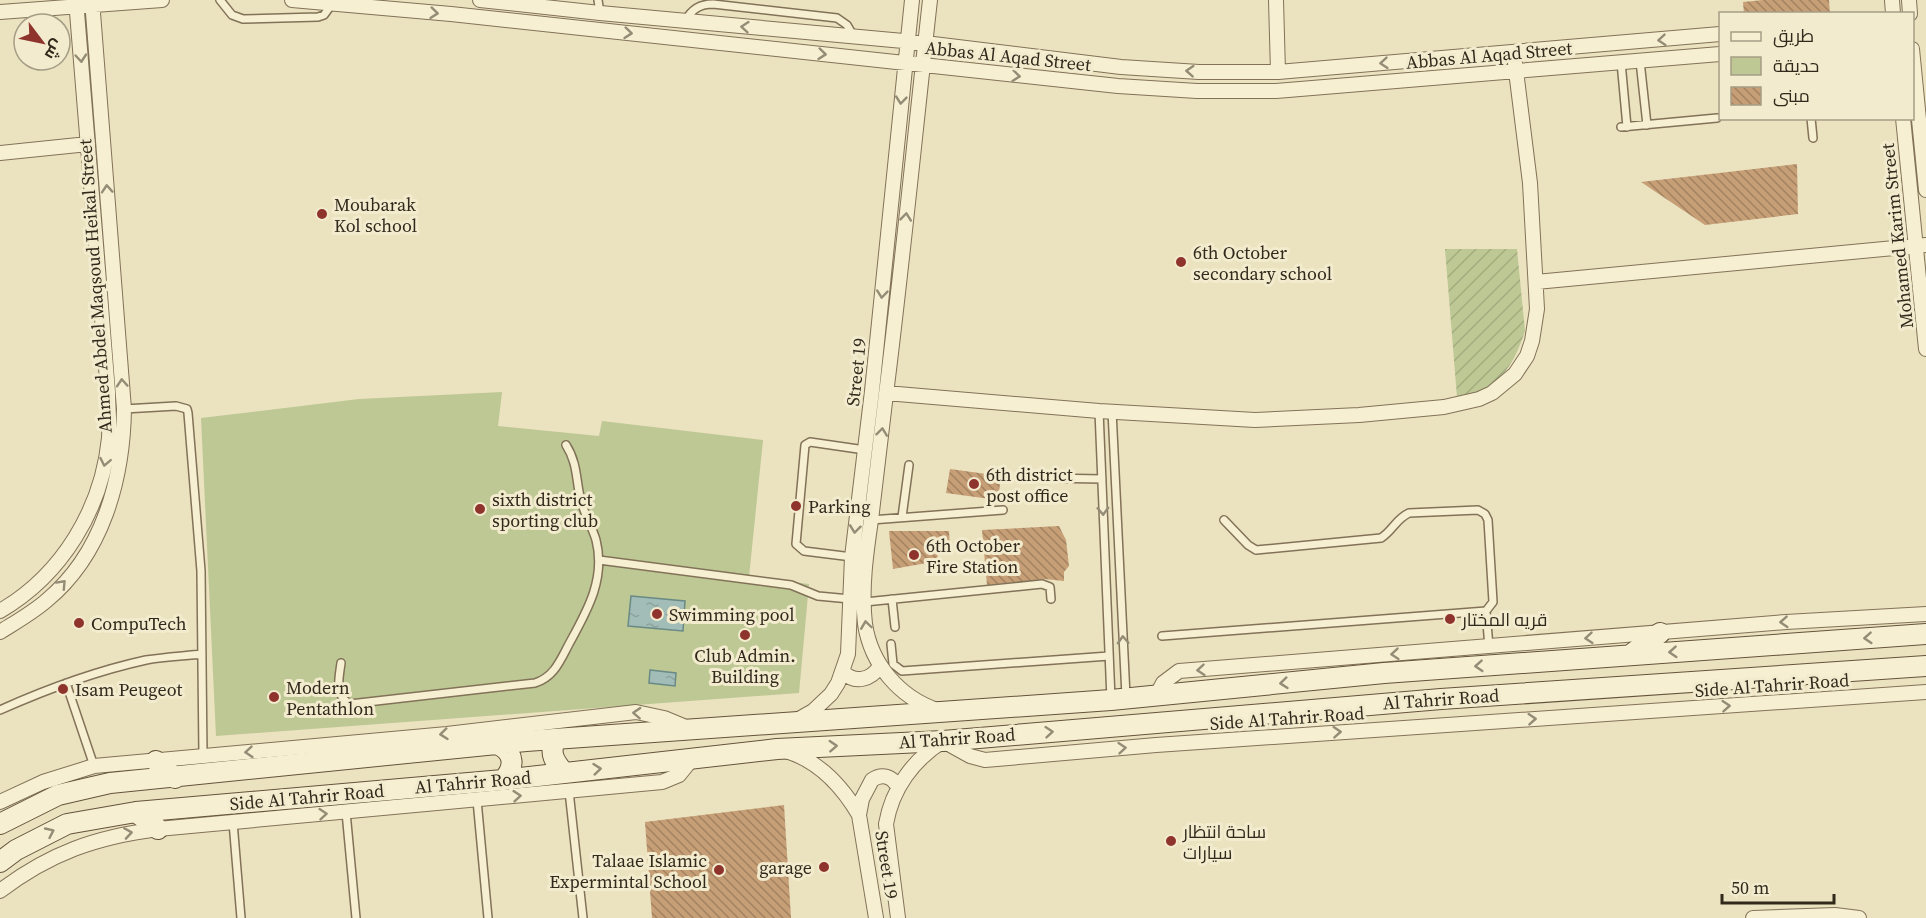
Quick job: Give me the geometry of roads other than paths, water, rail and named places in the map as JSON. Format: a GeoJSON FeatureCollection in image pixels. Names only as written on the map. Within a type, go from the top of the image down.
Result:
{"type":"FeatureCollection","features":[{"type":"Feature","properties":{"kind":"street"},"geometry":{"type":"LineString","coordinates":[[0,12],[76,3],[162,0]]}},
{"type":"Feature","properties":{"kind":"street","name":"Abbas Al Aqad Street"},"geometry":{"type":"LineString","coordinates":[[292,0],[1118,86],[1197,91],[1276,91],[1719,54]]}},
{"type":"Feature","properties":{"kind":"street","name":"Abbas Al Aqad Street"},"geometry":{"type":"LineString","coordinates":[[480,0],[599,7],[685,21],[908,42],[1121,67],[1199,72],[1278,72],[1719,34]]}},
{"type":"Feature","properties":{"kind":"street","name":"Street 19"},"geometry":{"type":"LineString","coordinates":[[791,723],[822,703],[838,683],[848,654],[850,599],[858,558],[865,450],[912,0]]}},
{"type":"Feature","properties":{"kind":"street","name":"Street 19"},"geometry":{"type":"LineString","coordinates":[[930,0],[871,520],[858,558],[865,623],[870,643],[880,666],[898,688],[912,698],[942,711]]}},
{"type":"Feature","properties":{"kind":"street"},"geometry":{"type":"LineString","coordinates":[[1276,0],[1278,72]]}},
{"type":"Feature","properties":{"kind":"street","name":"Ahmed Abdel Maqsoud Heikal Street"},"geometry":{"type":"LineString","coordinates":[[0,632],[48,600],[74,569],[101,527],[120,469],[124,439],[124,409],[92,2]]}},
{"type":"Feature","properties":{"kind":"street","name":"Ahmed Abdel Maqsoud Heikal Street"},"geometry":{"type":"LineString","coordinates":[[0,611],[35,586],[56,565],[73,542],[98,490],[109,437],[108,392],[76,3]]}},
{"type":"Feature","properties":{"kind":"street"},"geometry":{"type":"LineString","coordinates":[[1624,43],[1629,62]]}},
{"type":"Feature","properties":{"kind":"street"},"geometry":{"type":"LineString","coordinates":[[886,393],[1105,411],[1274,420],[1434,408],[1479,399],[1492,393],[1508,381],[1527,356],[1537,309],[1530,183],[1513,52]]}},
{"type":"Feature","properties":{"kind":"street","name":"Mohamed Karim Street"},"geometry":{"type":"LineString","coordinates":[[1914,69],[1926,190]]}},
{"type":"Feature","properties":{"kind":"street","name":"Mohamed Karim Street"},"geometry":{"type":"LineString","coordinates":[[1904,120],[1921,245],[1926,349]]}},
{"type":"Feature","properties":{"kind":"street"},"geometry":{"type":"LineString","coordinates":[[0,153],[88,144]]}},
{"type":"Feature","properties":{"kind":"street"},"geometry":{"type":"LineString","coordinates":[[1536,282],[1921,245]]}},
{"type":"Feature","properties":{"kind":"street"},"geometry":{"type":"LineString","coordinates":[[35,586],[48,600]]}},
{"type":"Feature","properties":{"kind":"street"},"geometry":{"type":"LineString","coordinates":[[1156,696],[1163,682],[1179,671],[1786,622],[1926,614]]}},
{"type":"Feature","properties":{"kind":"street"},"geometry":{"type":"LineString","coordinates":[[1630,655],[1660,633]]}},
{"type":"Feature","properties":{"kind":"street","name":"Al Tahrir Road"},"geometry":{"type":"LineString","coordinates":[[0,824],[58,795],[110,783],[556,739],[1119,699],[1384,673],[1926,634]]}},
{"type":"Feature","properties":{"kind":"street"},"geometry":{"type":"LineString","coordinates":[[843,672],[852,678],[863,679],[873,674],[880,666]]}},
{"type":"Feature","properties":{"kind":"street","name":"Al Tahrir Road"},"geometry":{"type":"LineString","coordinates":[[0,862],[16,849],[67,824],[136,812],[503,780],[567,782],[692,759],[781,749],[942,741],[1441,699],[1926,666]]}},
{"type":"Feature","properties":{"kind":"street"},"geometry":{"type":"LineString","coordinates":[[1441,699],[1436,690],[1436,680],[1444,669]]}},
{"type":"Feature","properties":{"kind":"street"},"geometry":{"type":"LineString","coordinates":[[1384,673],[1391,680],[1394,689],[1391,699],[1386,704]]}},
{"type":"Feature","properties":{"kind":"street","name":"Side Al Tahrir Road"},"geometry":{"type":"LineString","coordinates":[[942,741],[970,756],[985,760],[1156,745],[1926,692]]}},
{"type":"Feature","properties":{"kind":"street"},"geometry":{"type":"LineString","coordinates":[[0,802],[43,782],[94,766],[447,734],[636,712],[664,718],[693,730]]}},
{"type":"Feature","properties":{"kind":"street"},"geometry":{"type":"LineString","coordinates":[[556,739],[552,755],[567,782]]}},
{"type":"Feature","properties":{"kind":"street","name":"Street 19"},"geometry":{"type":"LineString","coordinates":[[898,918],[886,824],[888,811],[898,787],[918,760],[942,741]]}},
{"type":"Feature","properties":{"kind":"street"},"geometry":{"type":"LineString","coordinates":[[500,745],[508,751],[512,760],[510,770],[503,780]]}},
{"type":"Feature","properties":{"kind":"street","name":"Street 19"},"geometry":{"type":"LineString","coordinates":[[781,749],[796,753],[821,769],[843,790],[859,815],[876,918]]}},
{"type":"Feature","properties":{"kind":"street"},"geometry":{"type":"LineString","coordinates":[[156,761],[175,778]]}},
{"type":"Feature","properties":{"kind":"street"},"geometry":{"type":"LineString","coordinates":[[859,815],[862,800],[872,780],[880,776],[889,777],[898,787]]}},
{"type":"Feature","properties":{"kind":"street","name":"Side Al Tahrir Road"},"geometry":{"type":"LineString","coordinates":[[0,891],[24,872],[71,849],[120,834],[477,800],[567,782]]}},
{"type":"Feature","properties":{"kind":"street"},"geometry":{"type":"LineString","coordinates":[[136,812],[158,829]]}},
{"type":"Feature","properties":{"kind":"street"},"geometry":{"type":"LineString","coordinates":[[1753,918],[1835,916],[1859,918]]}},
{"type":"Feature","properties":{"kind":"lane"},"geometry":{"type":"LineString","coordinates":[[220,0],[232,15],[243,19],[318,18],[324,15],[333,3]]}},
{"type":"Feature","properties":{"kind":"lane"},"geometry":{"type":"LineString","coordinates":[[685,21],[700,6],[713,4],[837,18],[847,25],[854,37]]}},
{"type":"Feature","properties":{"kind":"lane"},"geometry":{"type":"LineString","coordinates":[[1629,62],[1647,125]]}},
{"type":"Feature","properties":{"kind":"lane"},"geometry":{"type":"LineString","coordinates":[[1629,62],[1624,127],[1717,118]]}},
{"type":"Feature","properties":{"kind":"lane"},"geometry":{"type":"LineString","coordinates":[[1811,120],[1814,138]]}},
{"type":"Feature","properties":{"kind":"lane"},"geometry":{"type":"LineString","coordinates":[[124,409],[176,406],[187,409],[188,413],[201,571],[203,756]]}},
{"type":"Feature","properties":{"kind":"lane"},"geometry":{"type":"LineString","coordinates":[[1105,411],[1101,479],[1109,656],[1119,699]]}},
{"type":"Feature","properties":{"kind":"lane"},"geometry":{"type":"LineString","coordinates":[[1105,411],[1119,699]]}},
{"type":"Feature","properties":{"kind":"lane"},"geometry":{"type":"LineString","coordinates":[[858,558],[804,551],[796,544],[805,445],[810,442],[865,450]]}},
{"type":"Feature","properties":{"kind":"lane"},"geometry":{"type":"LineString","coordinates":[[341,663],[338,692],[350,704],[535,684],[544,681],[556,668],[593,597],[598,579],[599,560],[595,539],[580,500],[575,460],[566,445]]}},
{"type":"Feature","properties":{"kind":"lane"},"geometry":{"type":"LineString","coordinates":[[902,517],[909,465]]}},
{"type":"Feature","properties":{"kind":"lane"},"geometry":{"type":"LineString","coordinates":[[1047,478],[1101,479]]}},
{"type":"Feature","properties":{"kind":"lane"},"geometry":{"type":"LineString","coordinates":[[871,520],[1003,510]]}},
{"type":"Feature","properties":{"kind":"lane"},"geometry":{"type":"LineString","coordinates":[[1162,636],[1486,610],[1490,607],[1494,597],[1489,531],[1485,514],[1478,510],[1409,513],[1400,517],[1391,531],[1381,538],[1256,550],[1248,545],[1224,520]]}},
{"type":"Feature","properties":{"kind":"lane"},"geometry":{"type":"LineString","coordinates":[[599,560],[791,585],[818,596],[850,599]]}},
{"type":"Feature","properties":{"kind":"lane"},"geometry":{"type":"LineString","coordinates":[[864,602],[1042,584],[1050,587],[1051,599]]}},
{"type":"Feature","properties":{"kind":"lane"},"geometry":{"type":"LineString","coordinates":[[892,599],[895,627]]}},
{"type":"Feature","properties":{"kind":"lane"},"geometry":{"type":"LineString","coordinates":[[1486,610],[1489,647]]}},
{"type":"Feature","properties":{"kind":"lane"},"geometry":{"type":"LineString","coordinates":[[891,644],[893,664],[902,671],[1109,656]]}},
{"type":"Feature","properties":{"kind":"lane"},"geometry":{"type":"LineString","coordinates":[[0,710],[66,683],[109,669],[149,660],[202,654]]}},
{"type":"Feature","properties":{"kind":"lane"},"geometry":{"type":"LineString","coordinates":[[66,683],[94,766]]}},
{"type":"Feature","properties":{"kind":"lane"},"geometry":{"type":"LineString","coordinates":[[567,782],[583,918]]}},
{"type":"Feature","properties":{"kind":"lane"},"geometry":{"type":"LineString","coordinates":[[477,800],[488,918]]}},
{"type":"Feature","properties":{"kind":"lane"},"geometry":{"type":"LineString","coordinates":[[346,812],[356,918]]}},
{"type":"Feature","properties":{"kind":"lane"},"geometry":{"type":"LineString","coordinates":[[233,822],[241,918]]}},
{"type":"Feature","properties":{"kind":"water","name":"Swimming pool"},"geometry":{"type":"Polygon","coordinates":[[[631,596],[685,601],[683,631],[628,626],[631,596]]]}},
{"type":"Feature","properties":{"kind":"water"},"geometry":{"type":"Polygon","coordinates":[[[650,670],[676,673],[675,686],[649,683],[650,670]]]}},
{"type":"Feature","properties":{"kind":"place","name":"Moubarak Kol school"},"geometry":{"type":"Point","coordinates":[322,214]}},
{"type":"Feature","properties":{"kind":"place","name":"6th October secondary school"},"geometry":{"type":"Point","coordinates":[1181,262]}},
{"type":"Feature","properties":{"kind":"place","name":"6th district post office"},"geometry":{"type":"Point","coordinates":[974,484]}},
{"type":"Feature","properties":{"kind":"place","name":"Parking"},"geometry":{"type":"Point","coordinates":[796,506]}},
{"type":"Feature","properties":{"kind":"place","name":"sixth district sporting club"},"geometry":{"type":"Point","coordinates":[480,509]}},
{"type":"Feature","properties":{"kind":"place","name":"6th October Fire Station"},"geometry":{"type":"Point","coordinates":[914,555]}},
{"type":"Feature","properties":{"kind":"place","name":"Swimming pool"},"geometry":{"type":"Point","coordinates":[657,614]}},
{"type":"Feature","properties":{"kind":"place","name":"قريه المختار"},"geometry":{"type":"Point","coordinates":[1450,619]}},
{"type":"Feature","properties":{"kind":"place","name":"CompuTech"},"geometry":{"type":"Point","coordinates":[79,623]}},
{"type":"Feature","properties":{"kind":"place","name":"Club Admin. Building"},"geometry":{"type":"Point","coordinates":[745,635]}},
{"type":"Feature","properties":{"kind":"place","name":"Isam Peugeot"},"geometry":{"type":"Point","coordinates":[63,689]}},
{"type":"Feature","properties":{"kind":"place","name":"Modern Pentathlon"},"geometry":{"type":"Point","coordinates":[274,697]}},
{"type":"Feature","properties":{"kind":"place","name":"ساحة انتظار سيارات"},"geometry":{"type":"Point","coordinates":[1171,841]}},
{"type":"Feature","properties":{"kind":"place","name":"garage"},"geometry":{"type":"Point","coordinates":[824,867]}},
{"type":"Feature","properties":{"kind":"place","name":"Talaae Islamic Expermintal School"},"geometry":{"type":"Point","coordinates":[719,870]}}]}
